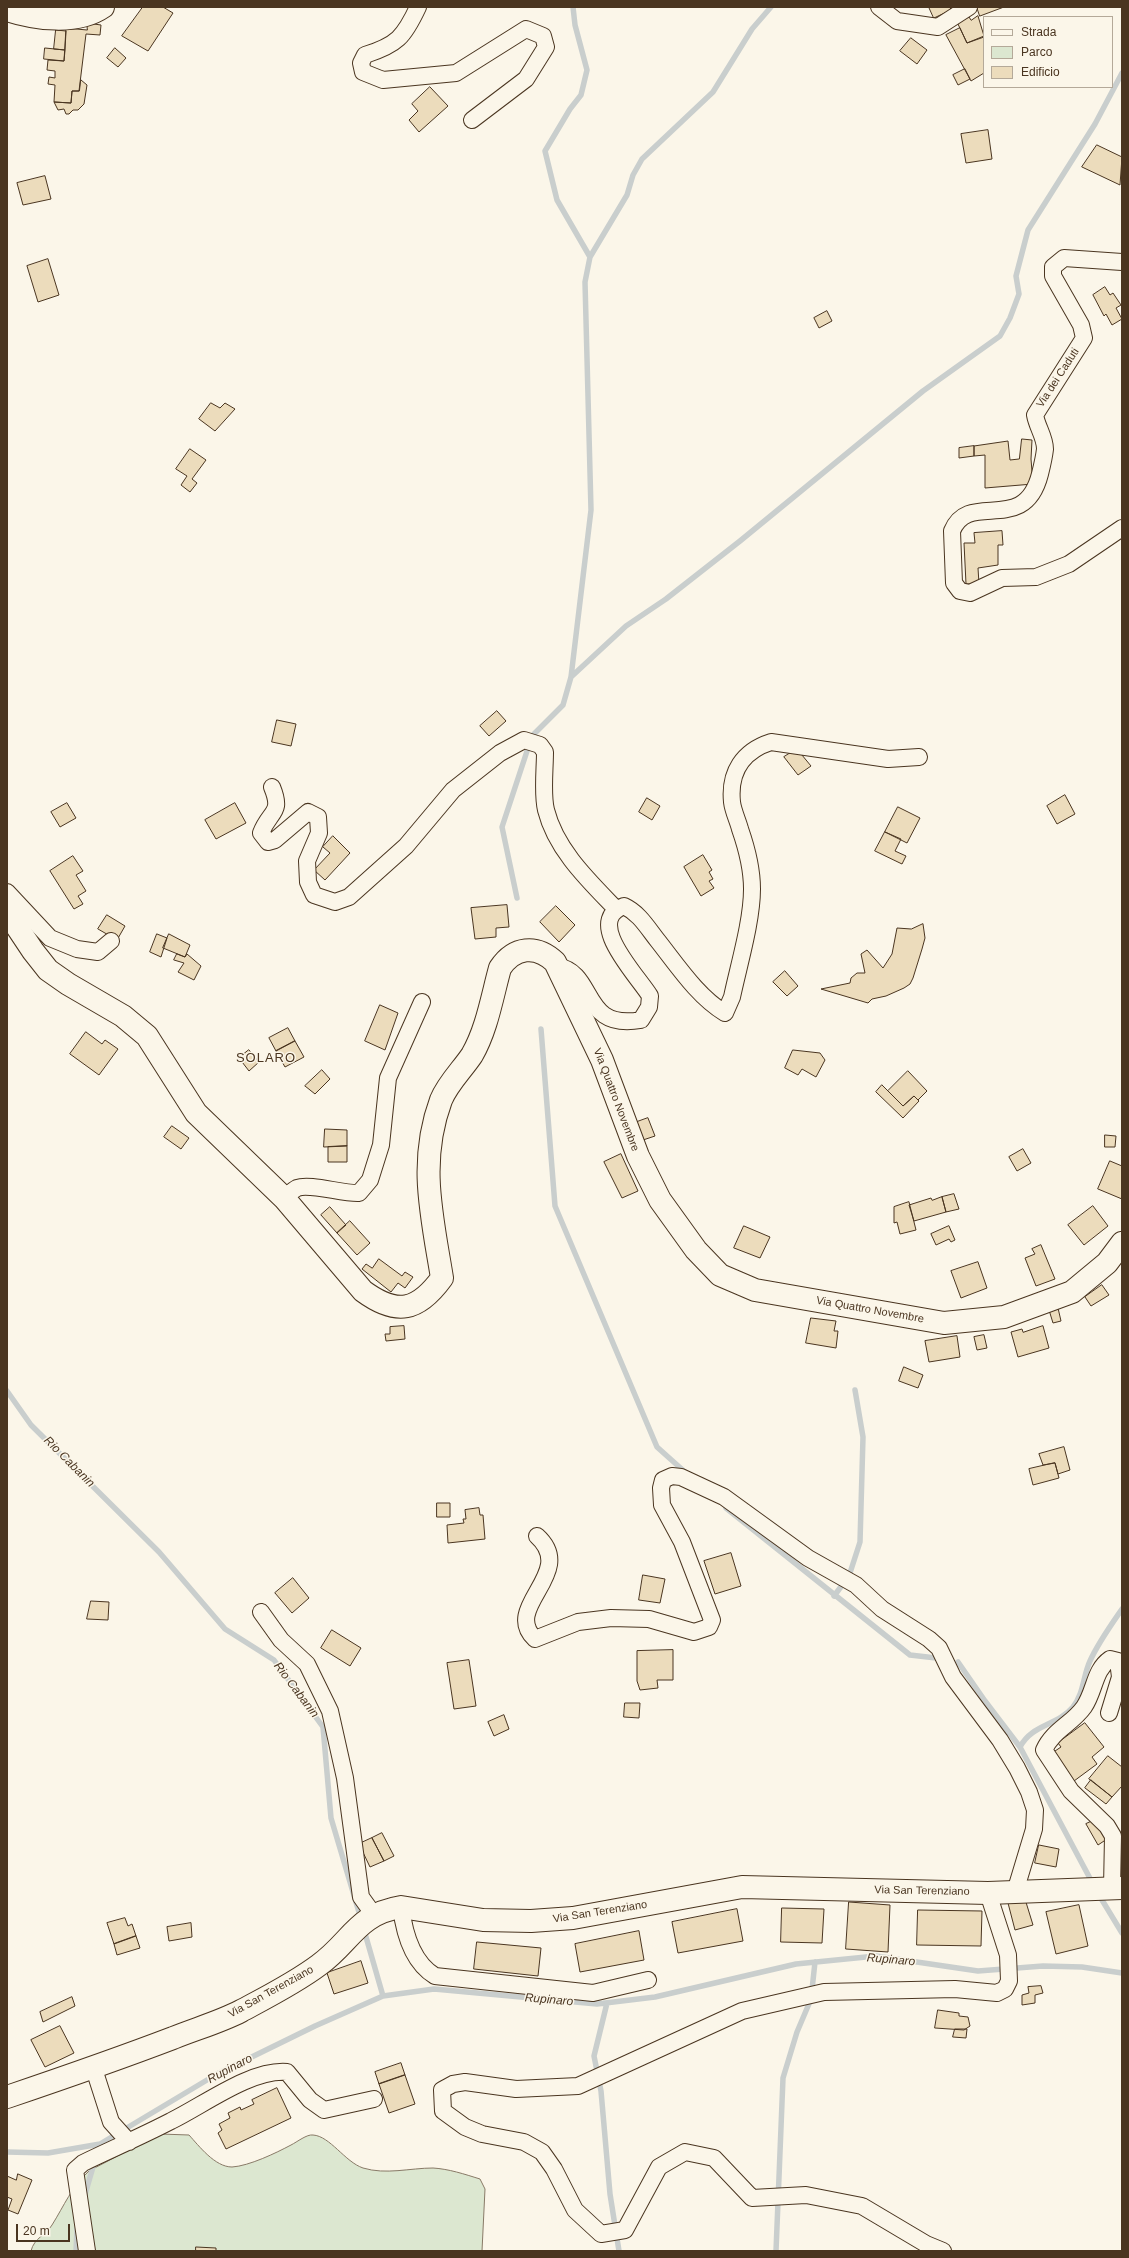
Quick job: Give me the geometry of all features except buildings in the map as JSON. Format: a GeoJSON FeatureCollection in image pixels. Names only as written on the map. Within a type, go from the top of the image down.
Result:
{"type":"FeatureCollection","features":[{"type":"Feature","properties":{"kind":"main road"},"geometry":{"type":"LineString","coordinates":[[7,10],[23,15],[72,17],[92,14],[102,7]]}},
{"type":"Feature","properties":{"kind":"main road","name":"Via Quattro Novembre"},"geometry":{"type":"LineString","coordinates":[[7,912],[33,951],[48,970],[68,984],[123,1016],[147,1036],[196,1113],[284,1198],[363,1291],[379,1303],[399,1308],[408,1306],[430,1295],[442,1278],[428,1188],[430,1146],[433,1127],[442,1099],[471,1056],[480,1038],[500,968],[506,959],[515,952],[526,949],[537,950],[547,954],[558,966],[602,1060],[638,1156],[660,1200],[696,1250],[720,1275],[755,1290],[944,1323],[968,1322],[1004,1317],[1072,1292],[1107,1263],[1122,1243]]}},
{"type":"Feature","properties":{"kind":"main road","name":"Via San Terenziano"},"geometry":{"type":"LineString","coordinates":[[7,2097],[94,2068],[239,2012],[297,1980],[319,1965],[365,1920],[388,1909],[401,1907],[483,1920],[531,1921],[573,1918],[742,1887],[988,1893],[1117,1888]]}},
{"type":"Feature","properties":{"kind":"street"},"geometry":{"type":"LineString","coordinates":[[418,7],[407,30],[391,45],[365,56],[361,63],[363,72],[383,80],[456,72],[526,29],[543,36],[546,47],[526,79],[472,120]]}},
{"type":"Feature","properties":{"kind":"street"},"geometry":{"type":"LineString","coordinates":[[879,7],[898,21],[938,27],[969,7]]}},
{"type":"Feature","properties":{"kind":"street","name":"Via dei Caduti"},"geometry":{"type":"LineString","coordinates":[[1122,262],[1064,258],[1054,267],[1053,276],[1081,325],[1084,338],[1034,415],[1036,424],[1043,435],[1045,449],[1036,488],[1025,502],[1008,510],[968,513],[955,523],[952,531],[954,583],[960,591],[970,593],[1002,578],[1036,577],[1069,564],[1122,528]]}},
{"type":"Feature","properties":{"kind":"street"},"geometry":{"type":"LineString","coordinates":[[272,787],[278,801],[275,811],[265,823],[261,833],[268,842],[275,840],[308,812],[318,817],[319,833],[307,861],[308,882],[314,895],[335,902],[349,897],[370,880],[406,846],[453,790],[500,753],[524,740],[540,745],[545,752],[546,809],[552,826],[571,860],[616,908]]}},
{"type":"Feature","properties":{"kind":"street"},"geometry":{"type":"LineString","coordinates":[[558,966],[567,968],[574,974],[596,1010],[615,1021],[642,1020],[649,1007],[650,996],[619,955],[608,928],[611,915],[616,908],[624,906],[634,910],[675,964],[703,995],[725,1013],[732,997],[752,890],[751,866],[732,803],[734,779],[740,764],[748,753],[757,746],[771,742],[888,759],[918,757]]}},
{"type":"Feature","properties":{"kind":"street"},"geometry":{"type":"LineString","coordinates":[[7,892],[50,938],[77,949],[98,952],[111,941]]}},
{"type":"Feature","properties":{"kind":"street"},"geometry":{"type":"LineString","coordinates":[[284,1198],[298,1188],[333,1190],[347,1194],[359,1193],[370,1180],[381,1145],[388,1078],[422,1002]]}},
{"type":"Feature","properties":{"kind":"street"},"geometry":{"type":"LineString","coordinates":[[537,1536],[543,1541],[550,1556],[548,1573],[529,1606],[525,1620],[528,1632],[536,1639],[578,1622],[611,1618],[649,1619],[694,1632],[709,1627],[712,1620],[688,1557],[662,1505],[661,1488],[663,1480],[672,1476],[681,1477],[724,1496],[808,1558],[856,1585],[882,1609],[930,1639],[939,1648],[953,1677],[1000,1740],[1029,1792],[1035,1810],[1034,1829],[1015,1892]]}},
{"type":"Feature","properties":{"kind":"street"},"geometry":{"type":"LineString","coordinates":[[261,1612],[281,1640],[307,1664],[330,1711],[345,1778],[361,1897],[374,1915]]}},
{"type":"Feature","properties":{"kind":"street"},"geometry":{"type":"LineString","coordinates":[[1108,1713],[1120,1677],[1118,1661],[1110,1659],[1101,1665],[1084,1707],[1050,1739],[1044,1750],[1071,1791],[1107,1826],[1113,1836],[1117,1888]]}},
{"type":"Feature","properties":{"kind":"street"},"geometry":{"type":"LineString","coordinates":[[943,2251],[926,2244],[862,2206],[806,2195],[752,2198],[714,2158],[685,2152],[659,2167],[625,2230],[601,2234],[575,2210],[554,2169],[542,2152],[524,2142],[482,2134],[465,2127],[442,2111],[442,2090],[453,2084],[465,2082],[516,2090],[578,2086],[742,2011],[824,1992],[955,1989],[997,1993],[1005,1989],[1009,1981],[1008,1955],[988,1893]]}},
{"type":"Feature","properties":{"kind":"street"},"geometry":{"type":"LineString","coordinates":[[401,1907],[403,1928],[412,1948],[423,1967],[435,1976],[593,1993],[648,1980]]}},
{"type":"Feature","properties":{"kind":"street"},"geometry":{"type":"LineString","coordinates":[[94,2068],[111,2122],[128,2142]]}},
{"type":"Feature","properties":{"kind":"street"},"geometry":{"type":"LineString","coordinates":[[87,2251],[75,2170],[83,2163],[128,2142],[246,2081],[276,2071],[288,2072],[310,2100],[324,2110],[374,2099]]}},
{"type":"Feature","properties":{"kind":"green space"},"geometry":{"type":"Polygon","coordinates":[[[160,2134],[189,2135],[214,2160],[220,2164],[232,2167],[262,2159],[305,2137],[313,2135],[319,2136],[332,2144],[356,2165],[363,2168],[389,2171],[433,2168],[456,2172],[480,2179],[485,2189],[482,2251],[31,2251],[37,2240],[52,2225],[78,2183],[89,2171],[160,2134]]]}},
{"type":"Feature","properties":{"kind":"waterway"},"geometry":{"type":"LineString","coordinates":[[517,898],[502,827],[532,736],[563,705],[571,677],[591,510],[585,282],[590,257],[557,200],[545,151],[570,109],[581,95],[587,70],[575,25],[573,7]]}},
{"type":"Feature","properties":{"kind":"waterway"},"geometry":{"type":"LineString","coordinates":[[590,257],[627,195],[633,175],[642,159],[713,92],[752,29],[771,7]]}},
{"type":"Feature","properties":{"kind":"waterway"},"geometry":{"type":"LineString","coordinates":[[571,677],[626,626],[666,599],[740,541],[923,391],[1000,336],[1010,318],[1019,294],[1016,276],[1028,230],[1095,124],[1122,73]]}},
{"type":"Feature","properties":{"kind":"waterway"},"geometry":{"type":"LineString","coordinates":[[541,1029],[555,1206],[657,1447],[686,1473]]}},
{"type":"Feature","properties":{"kind":"waterway"},"geometry":{"type":"LineString","coordinates":[[834,1596],[849,1576],[860,1542],[863,1437],[855,1390]]}},
{"type":"Feature","properties":{"kind":"waterway","name":"Rio Cabanin"},"geometry":{"type":"LineString","coordinates":[[7,1391],[31,1425],[159,1552],[225,1629],[274,1660],[323,1727],[331,1818],[361,1919]]}},
{"type":"Feature","properties":{"kind":"waterway"},"geometry":{"type":"LineString","coordinates":[[726,1508],[910,1655],[936,1658]]}},
{"type":"Feature","properties":{"kind":"waterway"},"geometry":{"type":"LineString","coordinates":[[1020,1747],[1025,1739],[1031,1734],[1060,1718],[1077,1702],[1093,1654],[1122,1609]]}},
{"type":"Feature","properties":{"kind":"waterway"},"geometry":{"type":"LineString","coordinates":[[958,1662],[1020,1747],[1093,1884]]}},
{"type":"Feature","properties":{"kind":"waterway"},"geometry":{"type":"LineString","coordinates":[[1099,1895],[1122,1933]]}},
{"type":"Feature","properties":{"kind":"waterway","name":"Rio Cabanin"},"geometry":{"type":"LineString","coordinates":[[364,1930],[383,1996]]}},
{"type":"Feature","properties":{"kind":"waterway","name":"Rupinaro"},"geometry":{"type":"LineString","coordinates":[[7,2152],[48,2153],[100,2144],[217,2074],[315,2026],[383,1996],[434,1989],[597,2004],[655,1997],[796,1964],[876,1956],[978,1971],[1043,1966],[1082,1967],[1122,1973]]}},
{"type":"Feature","properties":{"kind":"waterway"},"geometry":{"type":"LineString","coordinates":[[776,2251],[783,2078],[797,2032],[811,1999],[815,1962]]}},
{"type":"Feature","properties":{"kind":"waterway"},"geometry":{"type":"LineString","coordinates":[[607,2003],[594,2056],[601,2091],[610,2194],[619,2251]]}},
{"type":"Feature","properties":{"kind":"waterway"},"geometry":{"type":"LineString","coordinates":[[84,2198],[95,2160]]}},
{"type":"Feature","properties":{"kind":"waterway"},"geometry":{"type":"LineString","coordinates":[[76,2251],[77,2229]]}},
{"type":"Feature","properties":{"kind":"district","name":"SOLARO"},"geometry":{"type":"Point","coordinates":[266,1058]}}]}
